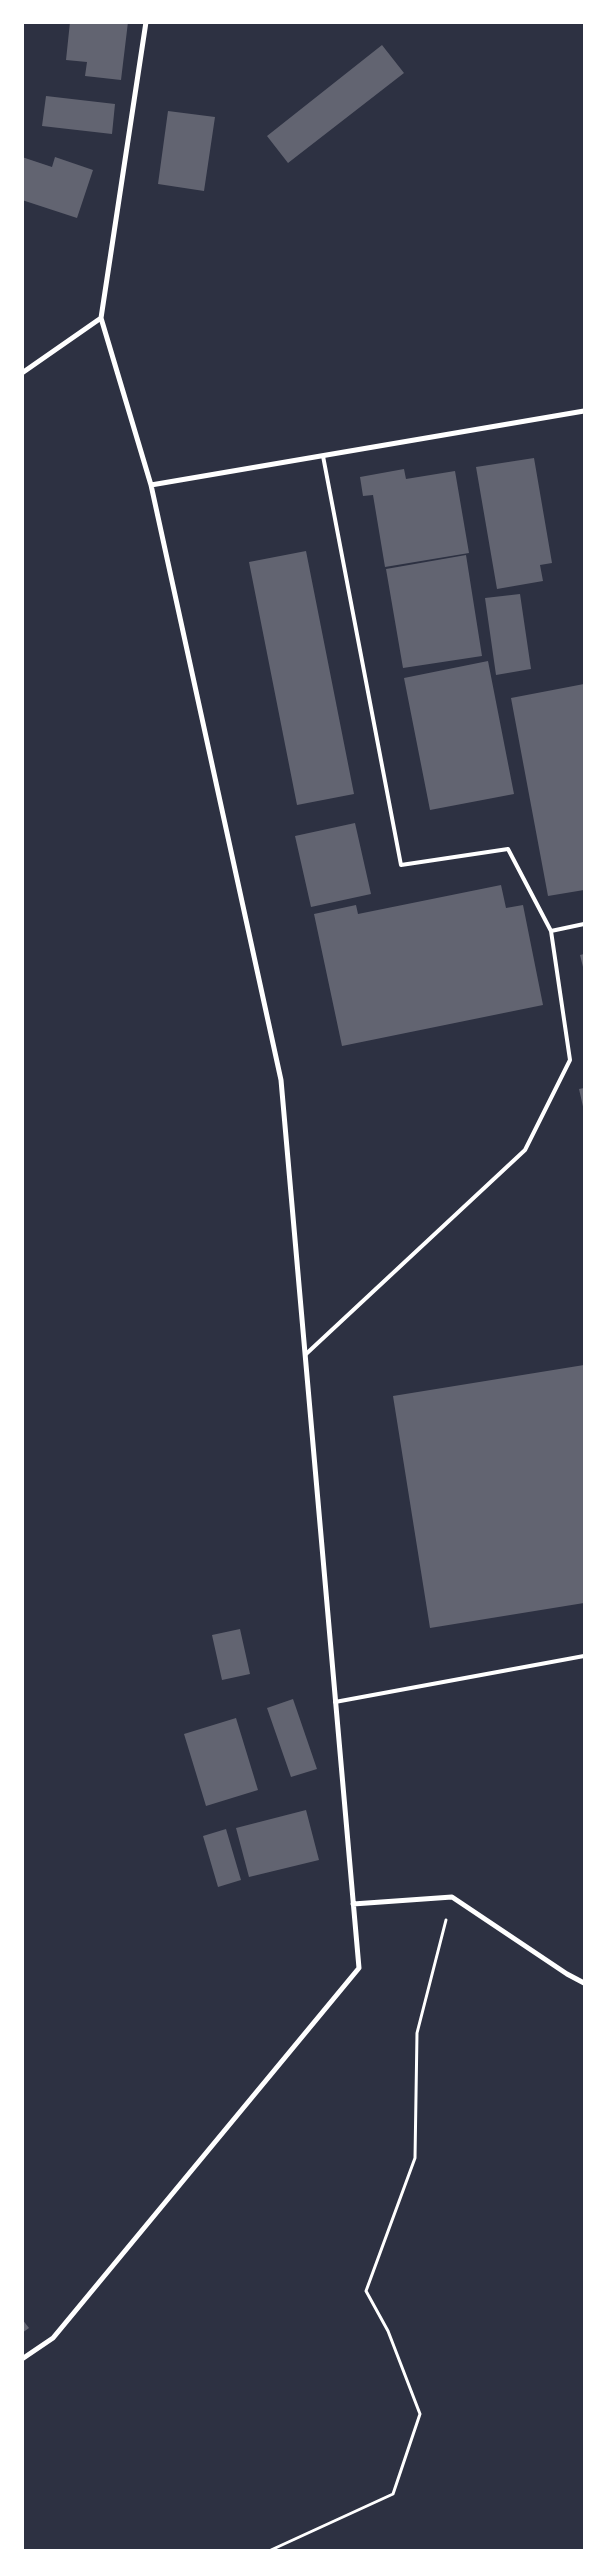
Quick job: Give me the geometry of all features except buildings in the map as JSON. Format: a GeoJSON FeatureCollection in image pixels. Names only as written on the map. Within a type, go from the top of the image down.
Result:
{"type":"FeatureCollection","features":[{"type":"Feature","properties":{"kind":"street"},"geometry":{"type":"LineString","coordinates":[[22,2359],[53,2338],[359,1968],[281,1080],[151,485],[101,318],[146,22]]}},
{"type":"Feature","properties":{"kind":"street"},"geometry":{"type":"LineString","coordinates":[[22,373],[101,318]]}},
{"type":"Feature","properties":{"kind":"street"},"geometry":{"type":"LineString","coordinates":[[151,485],[584,411]]}},
{"type":"Feature","properties":{"kind":"street"},"geometry":{"type":"LineString","coordinates":[[353,1904],[452,1897],[567,1974],[584,1983]]}},
{"type":"Feature","properties":{"kind":"lane"},"geometry":{"type":"LineString","coordinates":[[305,1355],[525,1150],[570,1060],[551,931],[508,849],[401,865],[323,456]]}},
{"type":"Feature","properties":{"kind":"lane"},"geometry":{"type":"LineString","coordinates":[[551,931],[584,924]]}},
{"type":"Feature","properties":{"kind":"lane"},"geometry":{"type":"LineString","coordinates":[[335,1702],[584,1656]]}},
{"type":"Feature","properties":{"kind":"path"},"geometry":{"type":"LineString","coordinates":[[271,2550],[393,2494],[420,2414],[388,2331],[366,2291],[415,2158],[417,2033],[452,1897]]}}]}
